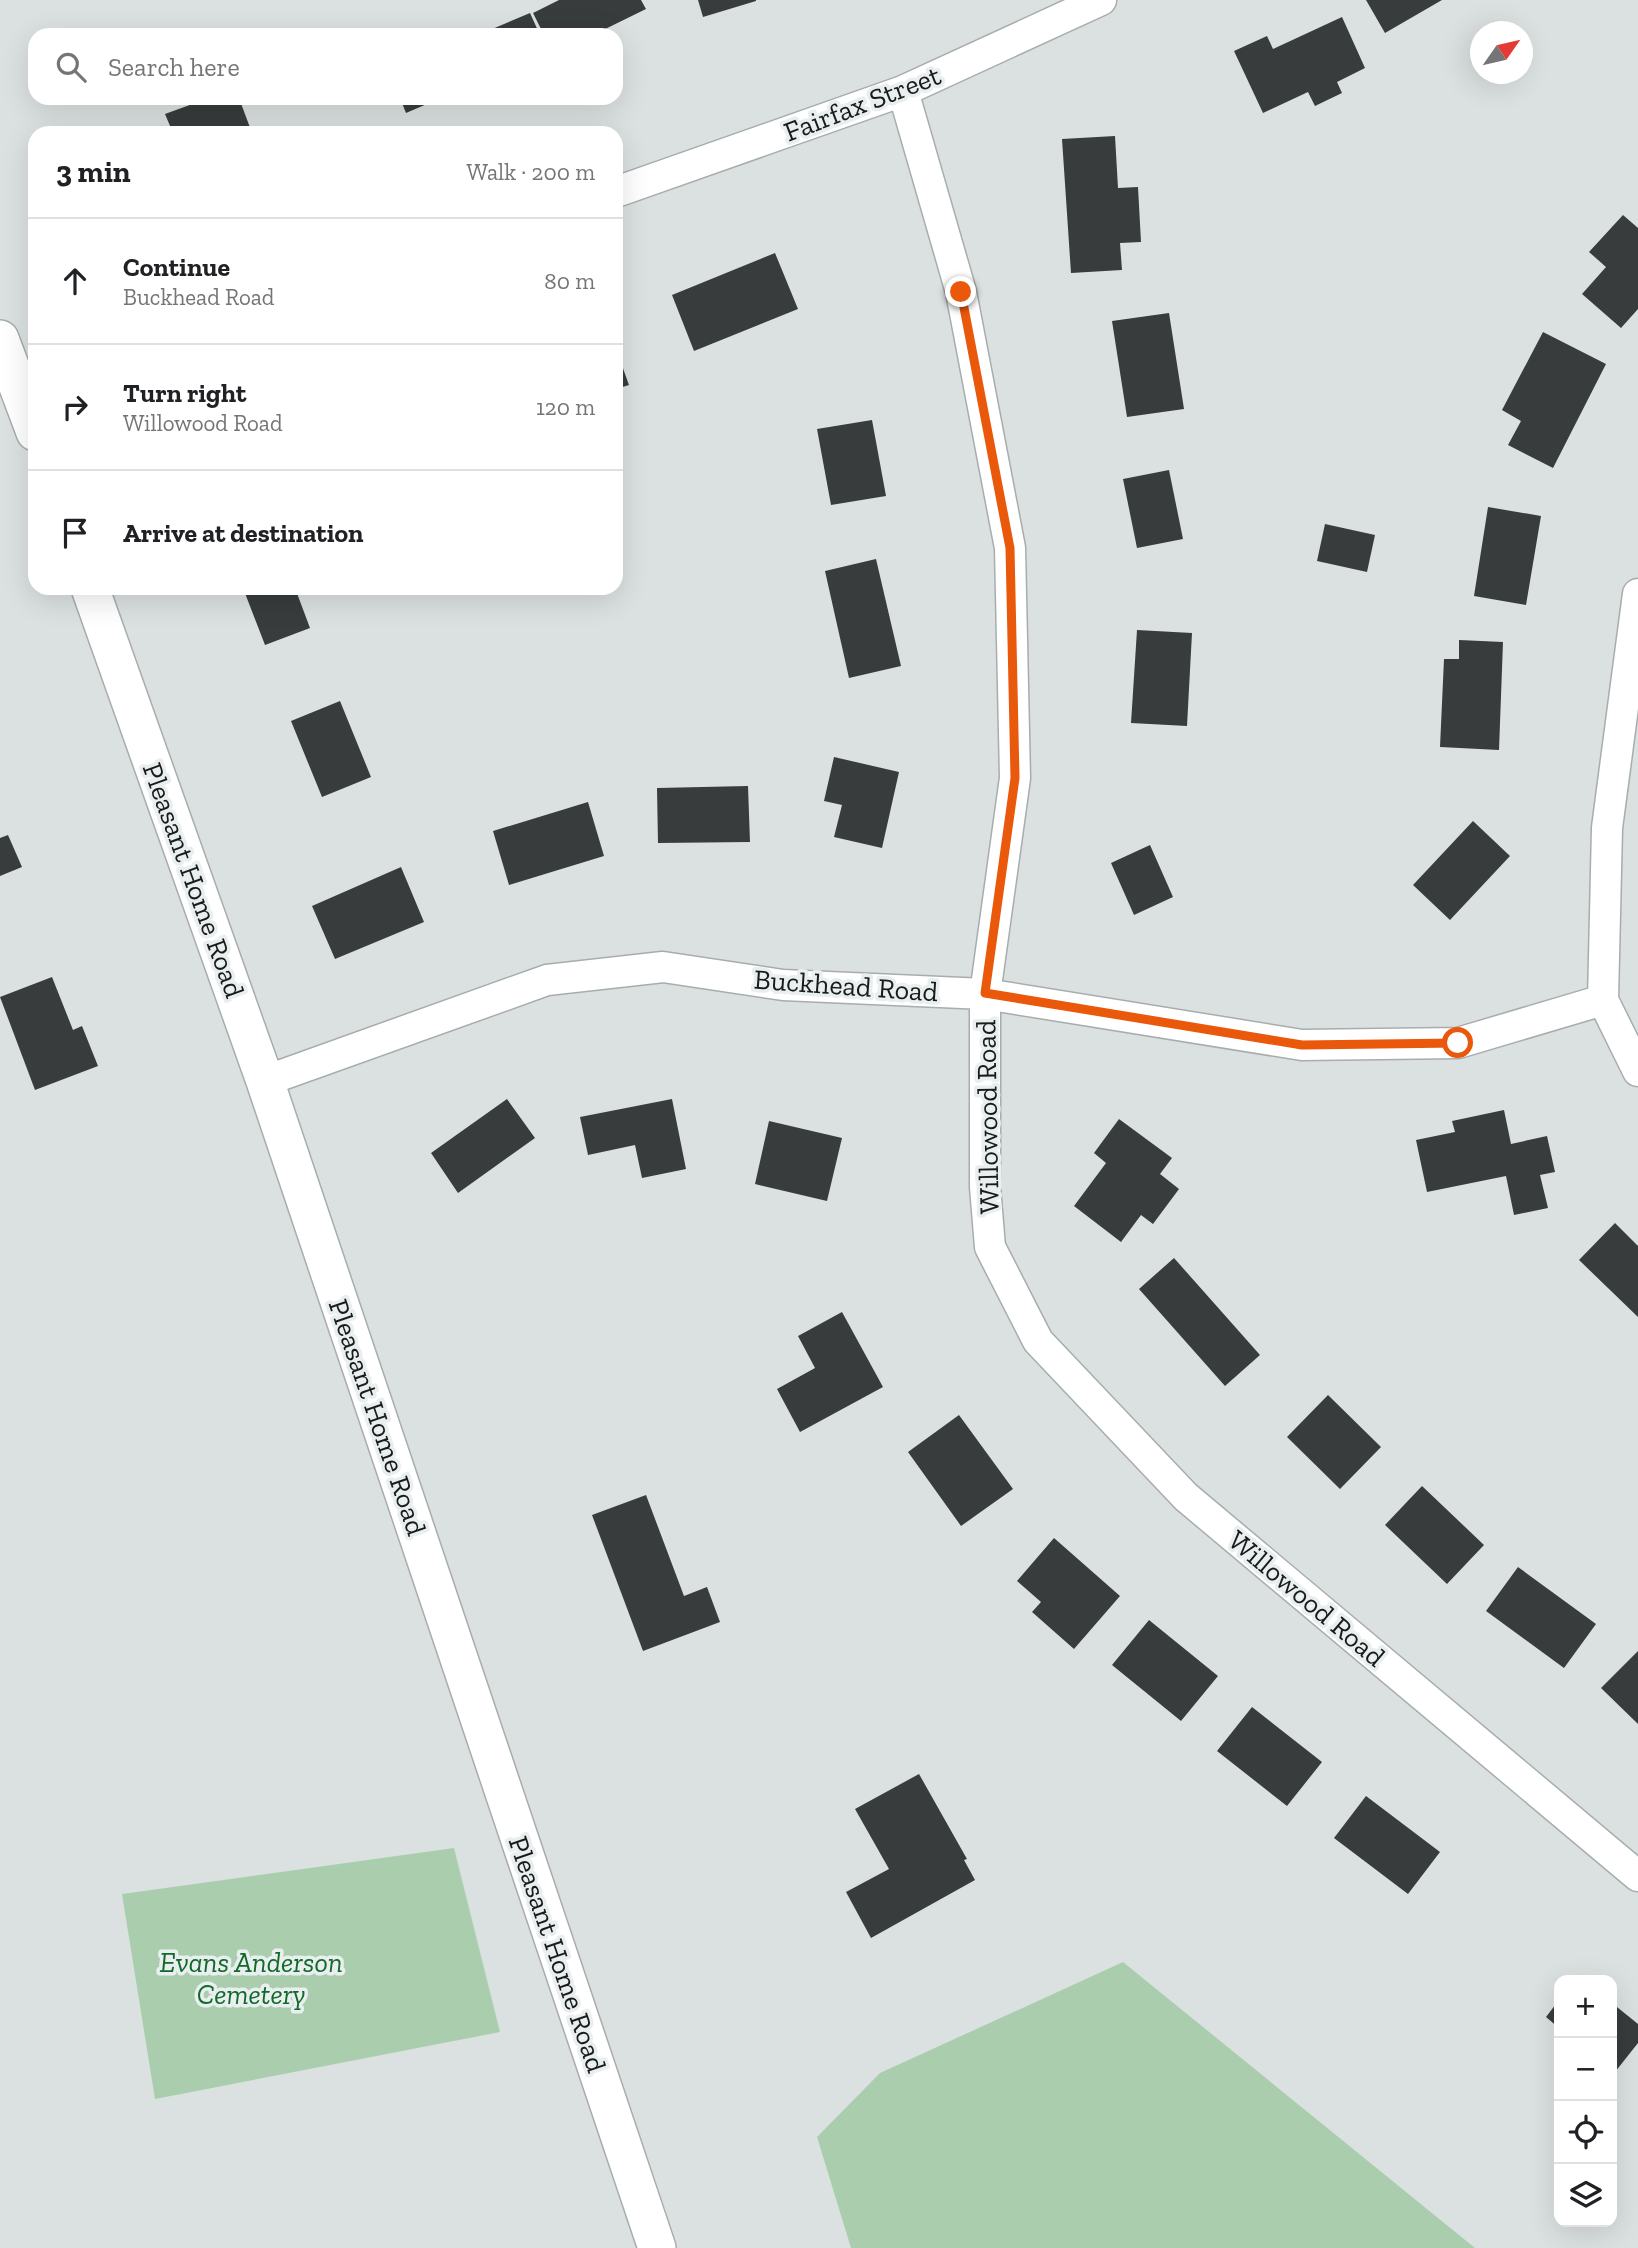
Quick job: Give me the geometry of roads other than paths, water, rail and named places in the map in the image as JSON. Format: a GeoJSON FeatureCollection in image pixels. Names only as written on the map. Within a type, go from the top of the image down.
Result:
{"type":"FeatureCollection","features":[{"type":"Feature","properties":{"kind":"street","name":"Fairfax Street"},"geometry":{"type":"LineString","coordinates":[[623,190],[903,91],[1101,0]]}},
{"type":"Feature","properties":{"kind":"street","name":"Willowood Road"},"geometry":{"type":"LineString","coordinates":[[903,91],[961,292],[1010,548],[1015,778],[985,993],[985,1187],[990,1247],[1038,1341],[1186,1497],[1638,1875]]}},
{"type":"Feature","properties":{"kind":"street"},"geometry":{"type":"LineString","coordinates":[[0,339],[28,402]]}},
{"type":"Feature","properties":{"kind":"street"},"geometry":{"type":"LineString","coordinates":[[1638,594],[1607,828],[1603,1000],[1638,1071]]}},
{"type":"Feature","properties":{"kind":"street","name":"Pleasant Home Road"},"geometry":{"type":"LineString","coordinates":[[92,595],[265,1081],[657,2248]]}},
{"type":"Feature","properties":{"kind":"street","name":"Buckhead Road"},"geometry":{"type":"LineString","coordinates":[[265,1081],[547,980],[663,967],[783,985],[985,993],[1302,1045],[1458,1043],[1603,1000]]}},
{"type":"Feature","properties":{"kind":"park label","name":"Evans Anderson Cemetery"},"geometry":{"type":"Point","coordinates":[251,1978]}}]}
